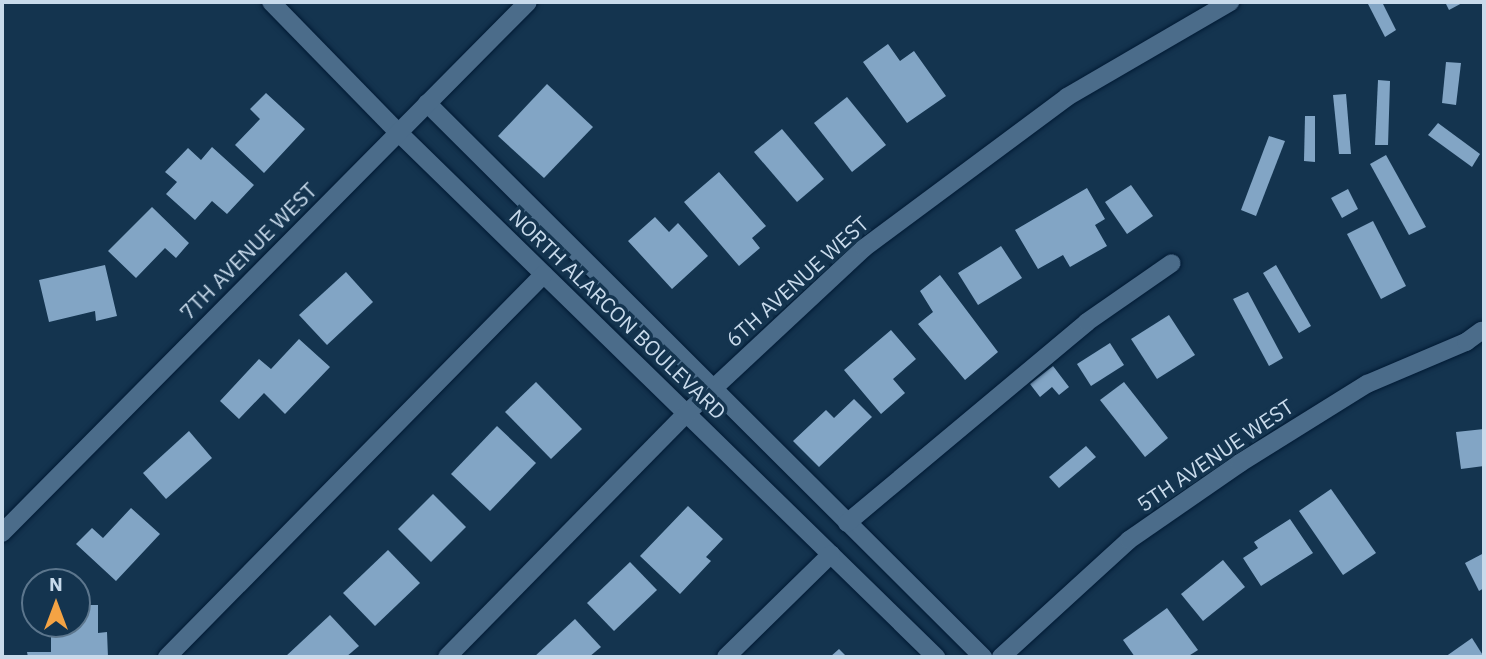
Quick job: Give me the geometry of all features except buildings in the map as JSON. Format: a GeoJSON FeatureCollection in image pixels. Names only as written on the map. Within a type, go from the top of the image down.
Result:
{"type":"FeatureCollection","features":[{"type":"Feature","properties":{"kind":"street","name":"NORTH ALARCON BOULEVARD"},"geometry":{"type":"LineString","coordinates":[[271,2],[398,132],[936,657]]}},
{"type":"Feature","properties":{"kind":"street","name":"7TH AVENUE WEST"},"geometry":{"type":"LineString","coordinates":[[2,533],[528,2]]}},
{"type":"Feature","properties":{"kind":"street","name":"6TH AVENUE WEST"},"geometry":{"type":"LineString","coordinates":[[447,657],[687,413],[864,248],[1067,97],[1230,2]]}},
{"type":"Feature","properties":{"kind":"street"},"geometry":{"type":"LineString","coordinates":[[427,103],[983,657]]}},
{"type":"Feature","properties":{"kind":"street"},"geometry":{"type":"LineString","coordinates":[[847,523],[1087,323],[1172,263]]}},
{"type":"Feature","properties":{"kind":"street"},"geometry":{"type":"LineString","coordinates":[[167,657],[544,274]]}},
{"type":"Feature","properties":{"kind":"street","name":"5TH AVENUE WEST"},"geometry":{"type":"LineString","coordinates":[[1001,657],[1129,540],[1240,463],[1367,384],[1466,342],[1481,331]]}},
{"type":"Feature","properties":{"kind":"street"},"geometry":{"type":"LineString","coordinates":[[726,657],[831,554]]}}]}
